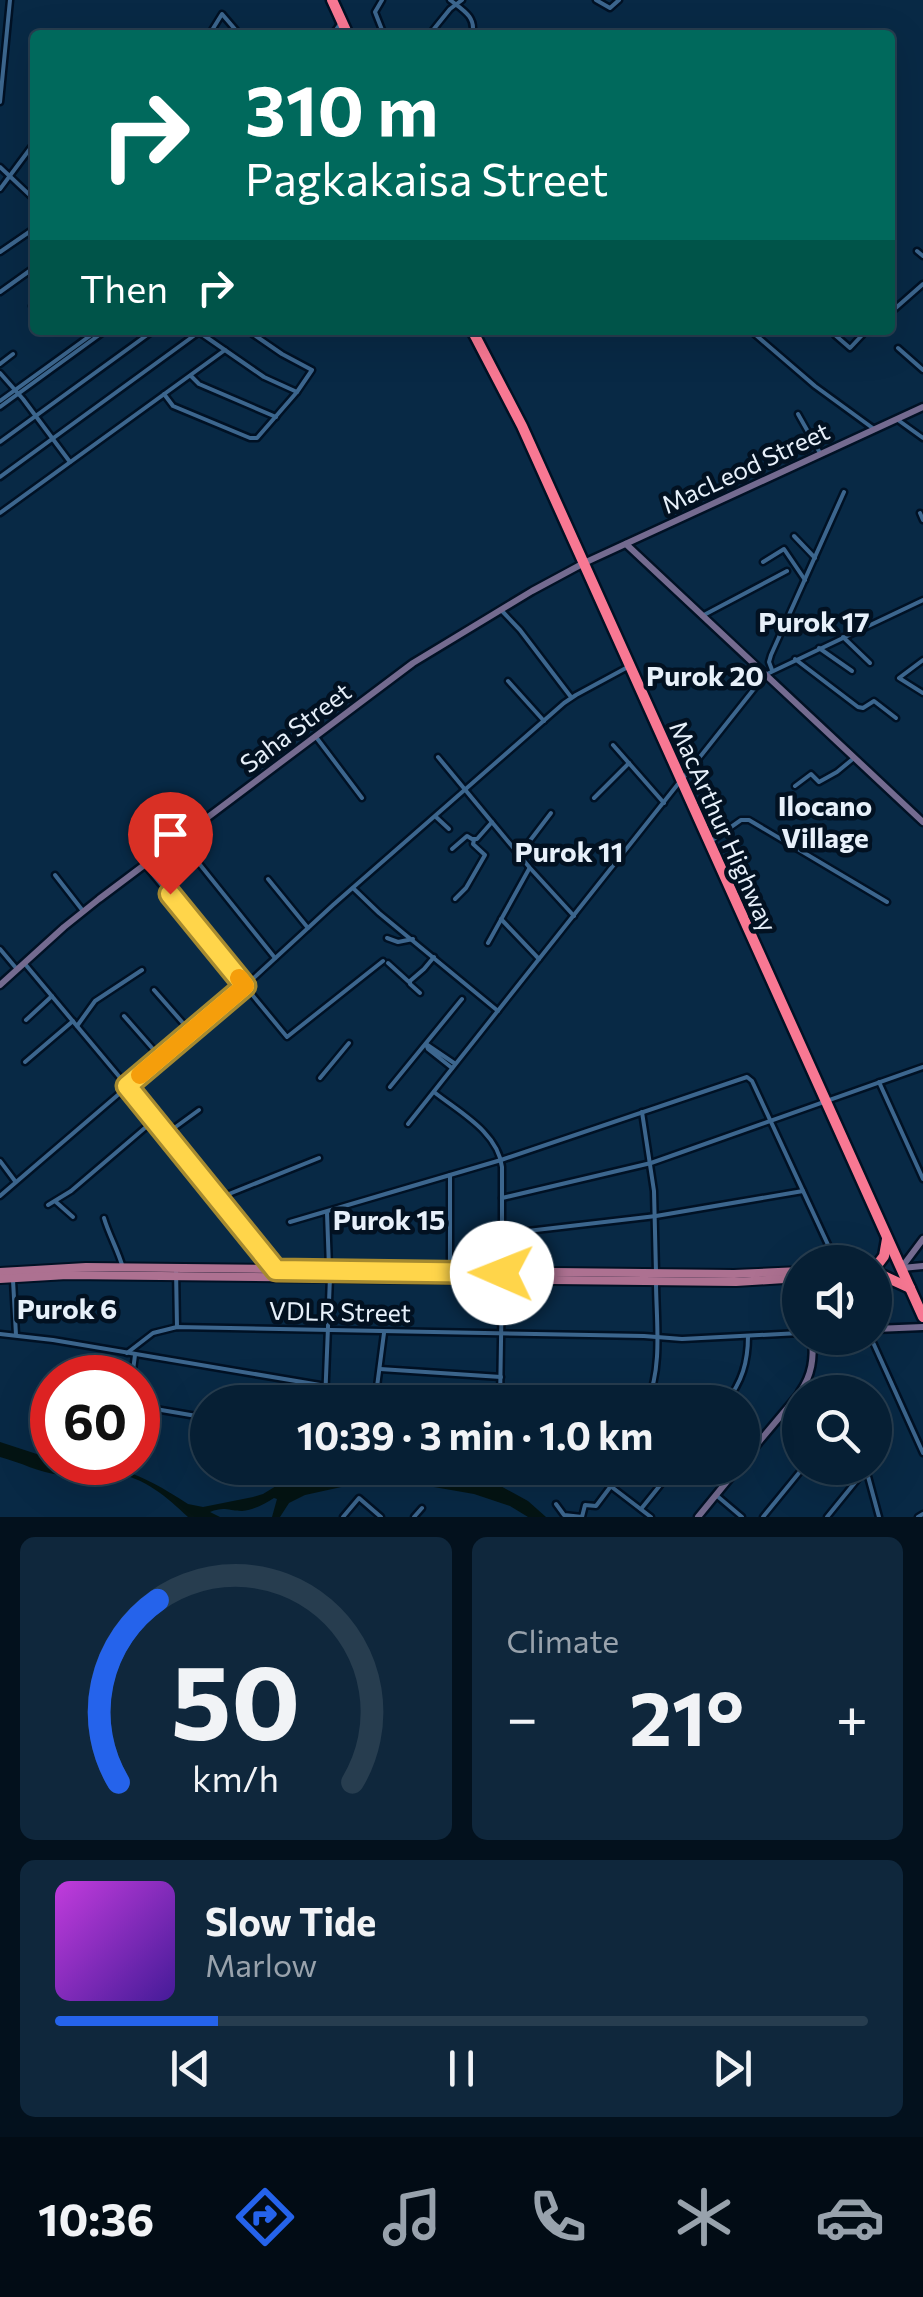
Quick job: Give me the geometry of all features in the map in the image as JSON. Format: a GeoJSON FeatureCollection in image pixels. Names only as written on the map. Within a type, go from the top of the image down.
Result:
{"type":"FeatureCollection","features":[{"type":"Feature","properties":{"kind":"highway"},"geometry":{"type":"LineString","coordinates":[[329,0],[341,30]]}},
{"type":"Feature","properties":{"kind":"highway","name":"MacArthur Highway"},"geometry":{"type":"LineString","coordinates":[[475,335],[522,426],[923,1317]]}},
{"type":"Feature","properties":{"kind":"highway","name":"MacArthur Highway"},"geometry":{"type":"LineString","coordinates":[[481,335],[485,352]]}},
{"type":"Feature","properties":{"kind":"highway"},"geometry":{"type":"LineString","coordinates":[[886,1245],[888,1238]]}},
{"type":"Feature","properties":{"kind":"highway"},"geometry":{"type":"LineString","coordinates":[[892,1279],[910,1288]]}},
{"type":"Feature","properties":{"kind":"main road"},"geometry":{"type":"LineString","coordinates":[[0,1275],[66,1267],[176,1272]]}},
{"type":"Feature","properties":{"kind":"main road"},"geometry":{"type":"LineString","coordinates":[[892,1269],[901,1268]]}},
{"type":"Feature","properties":{"kind":"main road"},"geometry":{"type":"LineString","coordinates":[[13,1274],[279,1273],[736,1282],[782,1276]]}},
{"type":"Feature","properties":{"kind":"street"},"geometry":{"type":"LineString","coordinates":[[0,102],[10,0]]}},
{"type":"Feature","properties":{"kind":"street"},"geometry":{"type":"LineString","coordinates":[[382,0],[376,12],[382,30]]}},
{"type":"Feature","properties":{"kind":"street"},"geometry":{"type":"LineString","coordinates":[[453,2],[462,0]]}},
{"type":"Feature","properties":{"kind":"street"},"geometry":{"type":"LineString","coordinates":[[596,0],[610,8],[619,0]]}},
{"type":"Feature","properties":{"kind":"street"},"geometry":{"type":"LineString","coordinates":[[433,30],[453,2]]}},
{"type":"Feature","properties":{"kind":"street"},"geometry":{"type":"LineString","coordinates":[[453,2],[473,22],[472,30]]}},
{"type":"Feature","properties":{"kind":"street"},"geometry":{"type":"LineString","coordinates":[[212,30],[222,14],[236,30]]}},
{"type":"Feature","properties":{"kind":"street"},"geometry":{"type":"LineString","coordinates":[[0,189],[30,148]]}},
{"type":"Feature","properties":{"kind":"street"},"geometry":{"type":"LineString","coordinates":[[26,153],[30,156]]}},
{"type":"Feature","properties":{"kind":"street"},"geometry":{"type":"LineString","coordinates":[[0,167],[30,195]]}},
{"type":"Feature","properties":{"kind":"street"},"geometry":{"type":"LineString","coordinates":[[0,252],[30,231]]}},
{"type":"Feature","properties":{"kind":"street"},"geometry":{"type":"LineString","coordinates":[[917,251],[923,256]]}},
{"type":"Feature","properties":{"kind":"street"},"geometry":{"type":"LineString","coordinates":[[0,292],[30,271]]}},
{"type":"Feature","properties":{"kind":"street"},"geometry":{"type":"LineString","coordinates":[[895,309],[923,284]]}},
{"type":"Feature","properties":{"kind":"street"},"geometry":{"type":"LineString","coordinates":[[0,404],[96,335]]}},
{"type":"Feature","properties":{"kind":"street"},"geometry":{"type":"LineString","coordinates":[[0,442],[147,335]]}},
{"type":"Feature","properties":{"kind":"street"},"geometry":{"type":"LineString","coordinates":[[0,478],[193,335]]}},
{"type":"Feature","properties":{"kind":"street"},"geometry":{"type":"LineString","coordinates":[[204,335],[272,381],[297,392]]}},
{"type":"Feature","properties":{"kind":"street"},"geometry":{"type":"LineString","coordinates":[[164,394],[173,406],[253,439],[260,436],[312,373],[312,368],[254,335]]}},
{"type":"Feature","properties":{"kind":"street"},"geometry":{"type":"LineString","coordinates":[[756,335],[874,430]]}},
{"type":"Feature","properties":{"kind":"street"},"geometry":{"type":"LineString","coordinates":[[835,335],[850,348],[863,335]]}},
{"type":"Feature","properties":{"kind":"street"},"geometry":{"type":"LineString","coordinates":[[898,348],[923,370]]}},
{"type":"Feature","properties":{"kind":"street"},"geometry":{"type":"LineString","coordinates":[[0,513],[225,350]]}},
{"type":"Feature","properties":{"kind":"street"},"geometry":{"type":"LineString","coordinates":[[0,364],[12,354]]}},
{"type":"Feature","properties":{"kind":"street"},"geometry":{"type":"LineString","coordinates":[[0,373],[70,462]]}},
{"type":"Feature","properties":{"kind":"street"},"geometry":{"type":"LineString","coordinates":[[190,374],[199,384],[276,418]]}},
{"type":"Feature","properties":{"kind":"street","name":"MacLeod Street"},"geometry":{"type":"LineString","coordinates":[[584,563],[923,407]]}},
{"type":"Feature","properties":{"kind":"street"},"geometry":{"type":"LineString","coordinates":[[798,414],[821,454]]}},
{"type":"Feature","properties":{"kind":"street"},"geometry":{"type":"LineString","coordinates":[[897,419],[923,438]]}},
{"type":"Feature","properties":{"kind":"street"},"geometry":{"type":"LineString","coordinates":[[768,673],[770,658],[844,492]]}},
{"type":"Feature","properties":{"kind":"street"},"geometry":{"type":"LineString","coordinates":[[920,513],[923,520]]}},
{"type":"Feature","properties":{"kind":"street"},"geometry":{"type":"LineString","coordinates":[[794,536],[815,558]]}},
{"type":"Feature","properties":{"kind":"street"},"geometry":{"type":"LineString","coordinates":[[626,544],[921,817]]}},
{"type":"Feature","properties":{"kind":"street"},"geometry":{"type":"LineString","coordinates":[[763,562],[784,549],[805,580]]}},
{"type":"Feature","properties":{"kind":"street","name":"Saha Street"},"geometry":{"type":"LineString","coordinates":[[0,985],[83,911],[413,663],[584,563]]}},
{"type":"Feature","properties":{"kind":"street"},"geometry":{"type":"LineString","coordinates":[[702,616],[787,571]]}},
{"type":"Feature","properties":{"kind":"street"},"geometry":{"type":"LineString","coordinates":[[408,1124],[768,673],[923,600]]}},
{"type":"Feature","properties":{"kind":"street"},"geometry":{"type":"LineString","coordinates":[[501,610],[571,698]]}},
{"type":"Feature","properties":{"kind":"street"},"geometry":{"type":"LineString","coordinates":[[842,636],[870,663]]}},
{"type":"Feature","properties":{"kind":"street"},"geometry":{"type":"LineString","coordinates":[[819,648],[852,671]]}},
{"type":"Feature","properties":{"kind":"street"},"geometry":{"type":"LineString","coordinates":[[795,660],[858,707],[874,701],[896,718]]}},
{"type":"Feature","properties":{"kind":"street"},"geometry":{"type":"LineString","coordinates":[[923,660],[899,678],[923,693]]}},
{"type":"Feature","properties":{"kind":"street"},"geometry":{"type":"LineString","coordinates":[[0,1196],[571,698],[630,666]]}},
{"type":"Feature","properties":{"kind":"street"},"geometry":{"type":"LineString","coordinates":[[508,681],[544,721]]}},
{"type":"Feature","properties":{"kind":"street"},"geometry":{"type":"LineString","coordinates":[[316,736],[362,798]]}},
{"type":"Feature","properties":{"kind":"street"},"geometry":{"type":"LineString","coordinates":[[613,745],[664,802]]}},
{"type":"Feature","properties":{"kind":"street"},"geometry":{"type":"LineString","coordinates":[[438,757],[574,916]]}},
{"type":"Feature","properties":{"kind":"street"},"geometry":{"type":"LineString","coordinates":[[795,786],[811,774],[819,782],[854,758]]}},
{"type":"Feature","properties":{"kind":"street"},"geometry":{"type":"LineString","coordinates":[[594,798],[630,764]]}},
{"type":"Feature","properties":{"kind":"street"},"geometry":{"type":"LineString","coordinates":[[519,855],[551,813]]}},
{"type":"Feature","properties":{"kind":"street"},"geometry":{"type":"LineString","coordinates":[[436,817],[449,829]]}},
{"type":"Feature","properties":{"kind":"street"},"geometry":{"type":"LineString","coordinates":[[709,842],[741,820],[748,820],[887,902]]}},
{"type":"Feature","properties":{"kind":"street"},"geometry":{"type":"LineString","coordinates":[[474,840],[492,822]]}},
{"type":"Feature","properties":{"kind":"street"},"geometry":{"type":"LineString","coordinates":[[452,849],[467,836],[484,856],[455,899]]}},
{"type":"Feature","properties":{"kind":"street"},"geometry":{"type":"LineString","coordinates":[[179,838],[275,958]]}},
{"type":"Feature","properties":{"kind":"street"},"geometry":{"type":"LineString","coordinates":[[144,864],[287,1037],[386,962],[420,993]]}},
{"type":"Feature","properties":{"kind":"street"},"geometry":{"type":"LineString","coordinates":[[488,943],[530,868]]}},
{"type":"Feature","properties":{"kind":"street"},"geometry":{"type":"LineString","coordinates":[[54,875],[83,911]]}},
{"type":"Feature","properties":{"kind":"street"},"geometry":{"type":"LineString","coordinates":[[268,879],[308,928]]}},
{"type":"Feature","properties":{"kind":"street"},"geometry":{"type":"LineString","coordinates":[[353,888],[498,1010]]}},
{"type":"Feature","properties":{"kind":"street"},"geometry":{"type":"LineString","coordinates":[[501,919],[539,960]]}},
{"type":"Feature","properties":{"kind":"street"},"geometry":{"type":"LineString","coordinates":[[387,938],[398,942],[413,939]]}},
{"type":"Feature","properties":{"kind":"street"},"geometry":{"type":"LineString","coordinates":[[0,948],[16,970]]}},
{"type":"Feature","properties":{"kind":"street"},"geometry":{"type":"LineString","coordinates":[[410,982],[434,957]]}},
{"type":"Feature","properties":{"kind":"street"},"geometry":{"type":"LineString","coordinates":[[24,963],[279,1273]]}},
{"type":"Feature","properties":{"kind":"street"},"geometry":{"type":"LineString","coordinates":[[25,1062],[75,1024],[95,1000],[142,970]]}},
{"type":"Feature","properties":{"kind":"street"},"geometry":{"type":"LineString","coordinates":[[154,990],[191,1032]]}},
{"type":"Feature","properties":{"kind":"street"},"geometry":{"type":"LineString","coordinates":[[26,1020],[52,996]]}},
{"type":"Feature","properties":{"kind":"street"},"geometry":{"type":"LineString","coordinates":[[390,1088],[462,998]]}},
{"type":"Feature","properties":{"kind":"street"},"geometry":{"type":"LineString","coordinates":[[124,1016],[160,1057]]}},
{"type":"Feature","properties":{"kind":"street"},"geometry":{"type":"LineString","coordinates":[[320,1078],[349,1043]]}},
{"type":"Feature","properties":{"kind":"street"},"geometry":{"type":"LineString","coordinates":[[426,1044],[454,1066]]}},
{"type":"Feature","properties":{"kind":"street"},"geometry":{"type":"LineString","coordinates":[[502,1198],[651,1163],[923,1067]]}},
{"type":"Feature","properties":{"kind":"street"},"geometry":{"type":"LineString","coordinates":[[290,1222],[501,1160],[749,1078],[828,1245]]}},
{"type":"Feature","properties":{"kind":"street"},"geometry":{"type":"LineString","coordinates":[[878,1082],[923,1179]]}},
{"type":"Feature","properties":{"kind":"street"},"geometry":{"type":"LineString","coordinates":[[434,1092],[494,1141],[501,1160],[500,1385]]}},
{"type":"Feature","properties":{"kind":"street"},"geometry":{"type":"LineString","coordinates":[[166,1134],[198,1110]]}},
{"type":"Feature","properties":{"kind":"street"},"geometry":{"type":"LineString","coordinates":[[642,1112],[656,1216],[656,1337],[651,1385]]}},
{"type":"Feature","properties":{"kind":"street"},"geometry":{"type":"LineString","coordinates":[[48,1206],[155,1120]]}},
{"type":"Feature","properties":{"kind":"street"},"geometry":{"type":"LineString","coordinates":[[219,1198],[319,1158]]}},
{"type":"Feature","properties":{"kind":"street"},"geometry":{"type":"LineString","coordinates":[[0,1161],[16,1182]]}},
{"type":"Feature","properties":{"kind":"street"},"geometry":{"type":"LineString","coordinates":[[450,1175],[450,1275]]}},
{"type":"Feature","properties":{"kind":"street"},"geometry":{"type":"LineString","coordinates":[[502,1234],[656,1216],[803,1192]]}},
{"type":"Feature","properties":{"kind":"street"},"geometry":{"type":"LineString","coordinates":[[56,1202],[72,1217]]}},
{"type":"Feature","properties":{"kind":"street"},"geometry":{"type":"LineString","coordinates":[[326,1385],[330,1274],[327,1213]]}},
{"type":"Feature","properties":{"kind":"street"},"geometry":{"type":"LineString","coordinates":[[104,1218],[122,1268]]}},
{"type":"Feature","properties":{"kind":"street"},"geometry":{"type":"LineString","coordinates":[[901,1268],[923,1239]]}},
{"type":"Feature","properties":{"kind":"street"},"geometry":{"type":"LineString","coordinates":[[909,1257],[909,1264],[919,1267]]}},
{"type":"Feature","properties":{"kind":"street"},"geometry":{"type":"LineString","coordinates":[[901,1268],[919,1267]]}},
{"type":"Feature","properties":{"kind":"street"},"geometry":{"type":"LineString","coordinates":[[176,1272],[178,1327]]}},
{"type":"Feature","properties":{"kind":"street"},"geometry":{"type":"LineString","coordinates":[[13,1274],[16,1335]]}},
{"type":"Feature","properties":{"kind":"street","name":"VDLR Street"},"geometry":{"type":"LineString","coordinates":[[128,1354],[153,1332],[178,1327],[682,1339],[782,1334]]}},
{"type":"Feature","properties":{"kind":"street"},"geometry":{"type":"LineString","coordinates":[[892,1328],[923,1327]]}},
{"type":"Feature","properties":{"kind":"street"},"geometry":{"type":"LineString","coordinates":[[378,1385],[384,1333]]}},
{"type":"Feature","properties":{"kind":"street"},"geometry":{"type":"LineString","coordinates":[[0,1334],[136,1355]]}},
{"type":"Feature","properties":{"kind":"street"},"geometry":{"type":"LineString","coordinates":[[738,1385],[744,1371],[748,1336]]}},
{"type":"Feature","properties":{"kind":"street"},"geometry":{"type":"LineString","coordinates":[[879,1355],[923,1452]]}},
{"type":"Feature","properties":{"kind":"street"},"geometry":{"type":"LineString","coordinates":[[160,1359],[320,1385]]}},
{"type":"Feature","properties":{"kind":"street"},"geometry":{"type":"LineString","coordinates":[[380,1369],[500,1377]]}},
{"type":"Feature","properties":{"kind":"street"},"geometry":{"type":"LineString","coordinates":[[160,1410],[190,1415]]}},
{"type":"Feature","properties":{"kind":"street"},"geometry":{"type":"LineString","coordinates":[[760,1441],[782,1415]]}},
{"type":"Feature","properties":{"kind":"street"},"geometry":{"type":"LineString","coordinates":[[641,1509],[660,1485]]}},
{"type":"Feature","properties":{"kind":"street"},"geometry":{"type":"LineString","coordinates":[[698,1517],[724,1485]]}},
{"type":"Feature","properties":{"kind":"street"},"geometry":{"type":"LineString","coordinates":[[763,1517],[789,1485]]}},
{"type":"Feature","properties":{"kind":"street"},"geometry":{"type":"LineString","coordinates":[[827,1517],[852,1485]]}},
{"type":"Feature","properties":{"kind":"street"},"geometry":{"type":"LineString","coordinates":[[871,1485],[879,1517]]}},
{"type":"Feature","properties":{"kind":"street"},"geometry":{"type":"LineString","coordinates":[[556,1504],[564,1514],[582,1517],[585,1505],[596,1506],[610,1486],[651,1517]]}},
{"type":"Feature","properties":{"kind":"street"},"geometry":{"type":"LineString","coordinates":[[716,1495],[742,1517]]}},
{"type":"Feature","properties":{"kind":"street"},"geometry":{"type":"LineString","coordinates":[[343,1517],[358,1498],[381,1517]]}},
{"type":"Feature","properties":{"kind":"street"},"geometry":{"type":"LineString","coordinates":[[414,1517],[422,1508]]}},
{"type":"Feature","properties":{"kind":"shaded area"},"geometry":{"type":"Polygon","coordinates":[[[0,1442],[30,1452],[30,1467],[0,1457],[0,1442]]]}},
{"type":"Feature","properties":{"kind":"shaded area"},"geometry":{"type":"Polygon","coordinates":[[[148,1485],[203,1507],[253,1497],[278,1485],[361,1485],[305,1495],[289,1503],[280,1517],[272,1517],[277,1499],[274,1498],[246,1510],[210,1512],[220,1517],[188,1517],[148,1485]]]}},
{"type":"Feature","properties":{"kind":"shaded area"},"geometry":{"type":"Polygon","coordinates":[[[422,1485],[499,1485],[528,1501],[546,1517],[528,1517],[510,1506],[474,1494],[422,1485]]]}},
{"type":"Feature","properties":{"kind":"slow traffic"},"geometry":{"type":"LineString","coordinates":[[140,1075],[245,986],[239,978]]}},
{"type":"Feature","properties":{"kind":"district","name":"Purok 17"},"geometry":{"type":"Point","coordinates":[814,621]}},
{"type":"Feature","properties":{"kind":"district","name":"Purok 20"},"geometry":{"type":"Point","coordinates":[705,675]}},
{"type":"Feature","properties":{"kind":"district","name":"Ilocano Village"},"geometry":{"type":"Point","coordinates":[825,821]}},
{"type":"Feature","properties":{"kind":"district","name":"Purok 11"},"geometry":{"type":"Point","coordinates":[569,851]}},
{"type":"Feature","properties":{"kind":"district","name":"Purok 15"},"geometry":{"type":"Point","coordinates":[389,1219]}},
{"type":"Feature","properties":{"kind":"district","name":"Purok 6"},"geometry":{"type":"Point","coordinates":[67,1308]}},
{"type":"Feature","properties":{"kind":"route"},"geometry":{"type":"LineString","coordinates":[[170,894],[245,986],[127,1086],[276,1270],[502,1273]]}}]}
